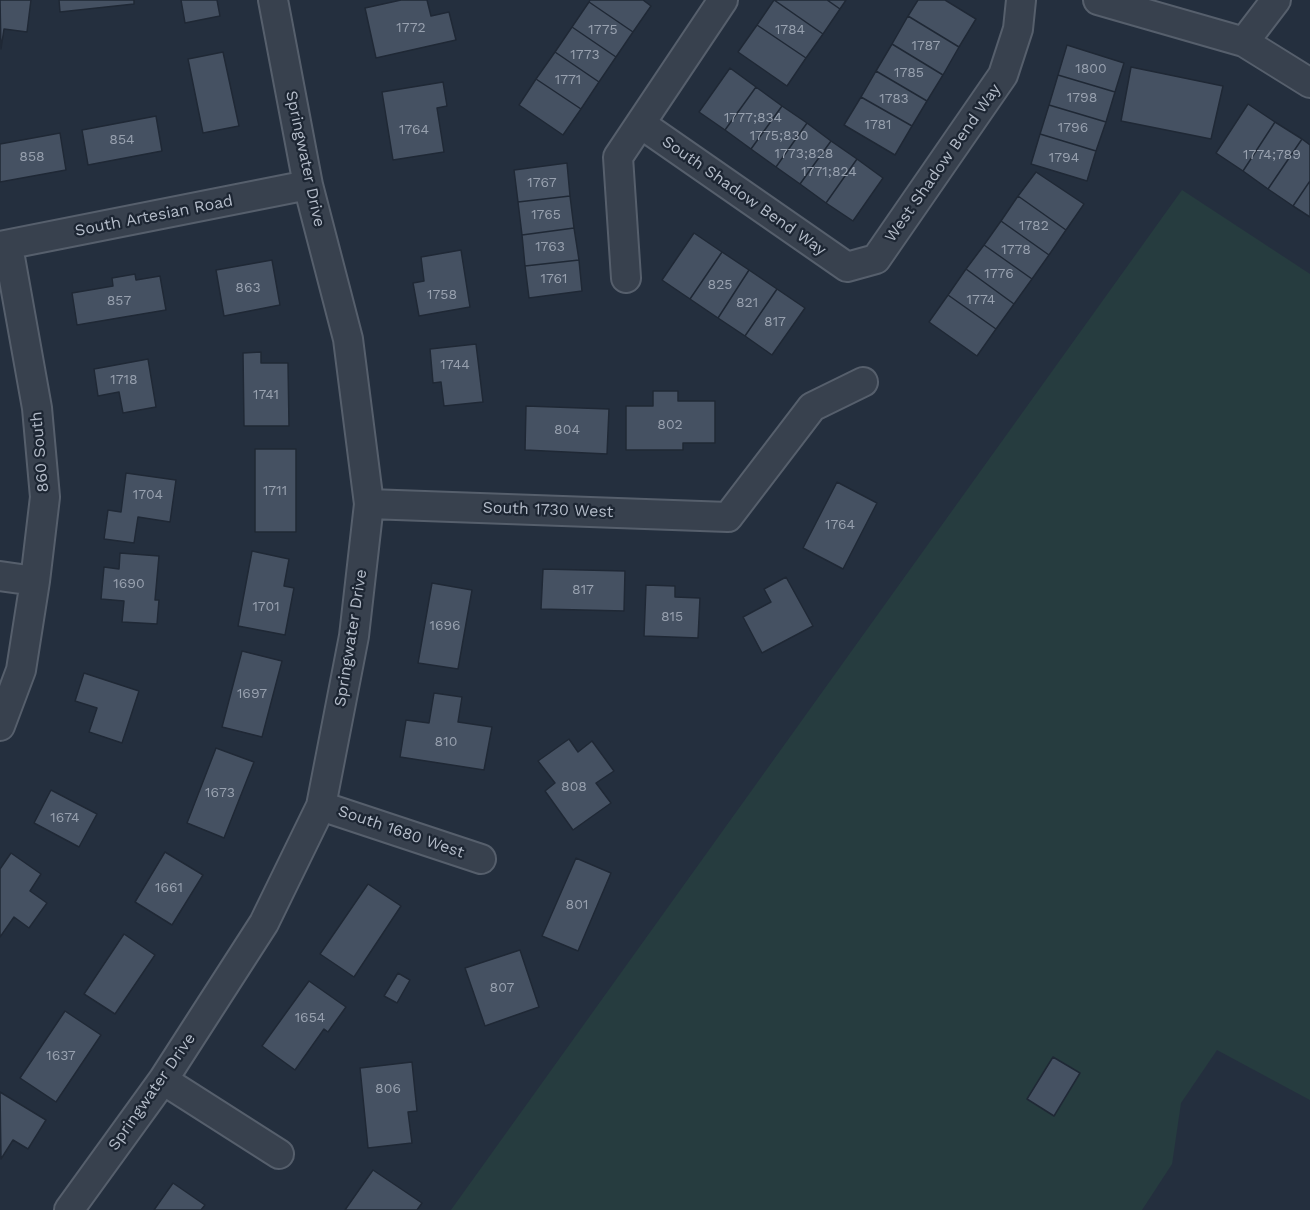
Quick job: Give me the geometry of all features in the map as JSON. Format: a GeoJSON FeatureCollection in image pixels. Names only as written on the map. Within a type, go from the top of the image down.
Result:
{"type":"FeatureCollection","features":[{"type":"Feature","properties":{"kind":"street","name":"Springwater Drive"},"geometry":{"type":"LineString","coordinates":[[69,1210],[163,1080],[264,923],[321,806],[354,636],[369,504],[348,339],[308,185],[273,0]]}},
{"type":"Feature","properties":{"kind":"street"},"geometry":{"type":"LineString","coordinates":[[626,278],[618,157],[723,0]]}},
{"type":"Feature","properties":{"kind":"street","name":"West Shadow Bend Way"},"geometry":{"type":"LineString","coordinates":[[847,267],[876,259],[1003,75],[1018,29],[1021,0]]}},
{"type":"Feature","properties":{"kind":"street"},"geometry":{"type":"LineString","coordinates":[[1098,0],[1244,42],[1310,83]]}},
{"type":"Feature","properties":{"kind":"street"},"geometry":{"type":"LineString","coordinates":[[1244,42],[1276,0]]}},
{"type":"Feature","properties":{"kind":"street","name":"South Shadow Bend Way"},"geometry":{"type":"LineString","coordinates":[[641,124],[847,267]]}},
{"type":"Feature","properties":{"kind":"street","name":"South Artesian Road"},"geometry":{"type":"LineString","coordinates":[[4,246],[308,185]]}},
{"type":"Feature","properties":{"kind":"street","name":"860 South"},"geometry":{"type":"LineString","coordinates":[[0,726],[21,670],[45,497],[37,408],[4,246]]}},
{"type":"Feature","properties":{"kind":"street","name":"South 1730 West"},"geometry":{"type":"LineString","coordinates":[[369,504],[728,517],[812,407],[863,382]]}},
{"type":"Feature","properties":{"kind":"street"},"geometry":{"type":"LineString","coordinates":[[0,576],[35,581]]}},
{"type":"Feature","properties":{"kind":"street","name":"South 1680 West"},"geometry":{"type":"LineString","coordinates":[[321,806],[481,859]]}},
{"type":"Feature","properties":{"kind":"street"},"geometry":{"type":"LineString","coordinates":[[163,1080],[279,1154]]}},
{"type":"Feature","properties":{"kind":"green space"},"geometry":{"type":"Polygon","coordinates":[[[1182,190],[1310,274],[1310,1100],[1217,1050],[1181,1103],[1172,1164],[1142,1210],[451,1210],[1182,190]]]}},
{"type":"Feature","properties":{"kind":"building"},"geometry":{"type":"Polygon","coordinates":[[[0,0],[31,0],[27,32],[4,29],[1,49],[0,0]]]}},
{"type":"Feature","properties":{"kind":"building"},"geometry":{"type":"Polygon","coordinates":[[[59,0],[134,0],[134,4],[60,12],[59,0]]]}},
{"type":"Feature","properties":{"kind":"building"},"geometry":{"type":"Polygon","coordinates":[[[181,0],[217,0],[220,16],[185,23],[181,0]]]}},
{"type":"Feature","properties":{"kind":"building"},"geometry":{"type":"Polygon","coordinates":[[[401,0],[427,0],[431,16],[449,12],[456,40],[376,58],[365,8],[401,0]]]}},
{"type":"Feature","properties":{"kind":"building"},"geometry":{"type":"Polygon","coordinates":[[[590,0],[643,0],[651,6],[633,32],[589,2],[590,0]]]}},
{"type":"Feature","properties":{"kind":"building"},"geometry":{"type":"Polygon","coordinates":[[[774,0],[827,0],[840,9],[823,34],[774,0]]]}},
{"type":"Feature","properties":{"kind":"building"},"geometry":{"type":"Polygon","coordinates":[[[774,0],[823,34],[806,58],[757,25],[774,0]]]}},
{"type":"Feature","properties":{"kind":"building"},"geometry":{"type":"Polygon","coordinates":[[[827,0],[846,0],[840,9],[827,0]]]}},
{"type":"Feature","properties":{"kind":"building"},"geometry":{"type":"Polygon","coordinates":[[[918,0],[945,0],[976,19],[959,47],[908,16],[918,0]]]}},
{"type":"Feature","properties":{"kind":"building"},"geometry":{"type":"Polygon","coordinates":[[[589,2],[633,32],[616,57],[572,27],[589,2]]]}},
{"type":"Feature","properties":{"kind":"building"},"geometry":{"type":"Polygon","coordinates":[[[908,16],[959,47],[943,75],[892,44],[908,16]]]}},
{"type":"Feature","properties":{"kind":"building"},"geometry":{"type":"Polygon","coordinates":[[[757,25],[806,58],[787,86],[738,52],[757,25]]]}},
{"type":"Feature","properties":{"kind":"building"},"geometry":{"type":"Polygon","coordinates":[[[572,27],[616,57],[599,82],[555,52],[572,27]]]}},
{"type":"Feature","properties":{"kind":"building"},"geometry":{"type":"Polygon","coordinates":[[[892,44],[943,75],[927,101],[876,71],[892,44]]]}},
{"type":"Feature","properties":{"kind":"building"},"geometry":{"type":"Polygon","coordinates":[[[1067,45],[1124,63],[1115,92],[1058,75],[1067,45]]]}},
{"type":"Feature","properties":{"kind":"building"},"geometry":{"type":"Polygon","coordinates":[[[223,52],[239,126],[203,133],[188,59],[223,52]]]}},
{"type":"Feature","properties":{"kind":"building"},"geometry":{"type":"Polygon","coordinates":[[[555,52],[599,82],[581,109],[536,79],[555,52]]]}},
{"type":"Feature","properties":{"kind":"building"},"geometry":{"type":"Polygon","coordinates":[[[1131,67],[1223,86],[1211,139],[1121,121],[1131,67]]]}},
{"type":"Feature","properties":{"kind":"building"},"geometry":{"type":"Polygon","coordinates":[[[730,68],[756,87],[725,130],[699,112],[730,68]]]}},
{"type":"Feature","properties":{"kind":"building"},"geometry":{"type":"Polygon","coordinates":[[[876,71],[927,101],[912,126],[861,97],[876,71]]]}},
{"type":"Feature","properties":{"kind":"building"},"geometry":{"type":"Polygon","coordinates":[[[1058,75],[1115,92],[1106,122],[1049,105],[1058,75]]]}},
{"type":"Feature","properties":{"kind":"building"},"geometry":{"type":"Polygon","coordinates":[[[536,79],[581,109],[563,135],[519,105],[536,79]]]}},
{"type":"Feature","properties":{"kind":"building"},"geometry":{"type":"Polygon","coordinates":[[[443,82],[447,106],[437,108],[444,152],[393,160],[382,92],[443,82]]]}},
{"type":"Feature","properties":{"kind":"building"},"geometry":{"type":"Polygon","coordinates":[[[756,87],[782,106],[751,149],[725,130],[756,87]]]}},
{"type":"Feature","properties":{"kind":"building"},"geometry":{"type":"Polygon","coordinates":[[[861,97],[912,126],[895,155],[844,125],[861,97]]]}},
{"type":"Feature","properties":{"kind":"building"},"geometry":{"type":"Polygon","coordinates":[[[1248,104],[1275,122],[1243,171],[1216,153],[1248,104]]]}},
{"type":"Feature","properties":{"kind":"building"},"geometry":{"type":"Polygon","coordinates":[[[1049,105],[1106,122],[1096,151],[1040,134],[1049,105]]]}},
{"type":"Feature","properties":{"kind":"building"},"geometry":{"type":"Polygon","coordinates":[[[782,106],[807,123],[776,167],[751,149],[782,106]]]}},
{"type":"Feature","properties":{"kind":"building"},"geometry":{"type":"Polygon","coordinates":[[[156,116],[162,151],[88,165],[82,130],[156,116]]]}},
{"type":"Feature","properties":{"kind":"building"},"geometry":{"type":"Polygon","coordinates":[[[1275,122],[1302,139],[1268,189],[1243,171],[1275,122]]]}},
{"type":"Feature","properties":{"kind":"building"},"geometry":{"type":"Polygon","coordinates":[[[807,123],[831,141],[800,184],[776,167],[807,123]]]}},
{"type":"Feature","properties":{"kind":"building"},"geometry":{"type":"Polygon","coordinates":[[[60,133],[66,170],[0,182],[0,144],[60,133]]]}},
{"type":"Feature","properties":{"kind":"building"},"geometry":{"type":"Polygon","coordinates":[[[1040,134],[1096,151],[1087,181],[1031,164],[1040,134]]]}},
{"type":"Feature","properties":{"kind":"building"},"geometry":{"type":"Polygon","coordinates":[[[1302,139],[1310,145],[1310,181],[1293,206],[1268,189],[1302,139]]]}},
{"type":"Feature","properties":{"kind":"building"},"geometry":{"type":"Polygon","coordinates":[[[831,141],[857,159],[826,203],[800,184],[831,141]]]}},
{"type":"Feature","properties":{"kind":"building"},"geometry":{"type":"Polygon","coordinates":[[[857,159],[883,178],[853,221],[826,203],[857,159]]]}},
{"type":"Feature","properties":{"kind":"building"},"geometry":{"type":"Polygon","coordinates":[[[567,163],[570,196],[518,202],[514,170],[567,163]]]}},
{"type":"Feature","properties":{"kind":"building"},"geometry":{"type":"Polygon","coordinates":[[[1036,172],[1084,204],[1066,230],[1018,196],[1036,172]]]}},
{"type":"Feature","properties":{"kind":"building"},"geometry":{"type":"Polygon","coordinates":[[[1310,181],[1310,217],[1293,206],[1310,181]]]}},
{"type":"Feature","properties":{"kind":"building"},"geometry":{"type":"Polygon","coordinates":[[[570,196],[574,228],[522,235],[518,202],[570,196]]]}},
{"type":"Feature","properties":{"kind":"building"},"geometry":{"type":"Polygon","coordinates":[[[1018,196],[1066,230],[1049,255],[1001,221],[1018,196]]]}},
{"type":"Feature","properties":{"kind":"building"},"geometry":{"type":"Polygon","coordinates":[[[1001,221],[1049,255],[1032,279],[984,245],[1001,221]]]}},
{"type":"Feature","properties":{"kind":"building"},"geometry":{"type":"Polygon","coordinates":[[[574,228],[579,260],[525,266],[522,235],[574,228]]]}},
{"type":"Feature","properties":{"kind":"building"},"geometry":{"type":"Polygon","coordinates":[[[694,233],[722,252],[690,299],[662,280],[694,233]]]}},
{"type":"Feature","properties":{"kind":"building"},"geometry":{"type":"Polygon","coordinates":[[[984,245],[1032,279],[1014,304],[966,269],[984,245]]]}},
{"type":"Feature","properties":{"kind":"building"},"geometry":{"type":"Polygon","coordinates":[[[461,250],[470,307],[419,316],[413,283],[424,281],[421,257],[461,250]]]}},
{"type":"Feature","properties":{"kind":"building"},"geometry":{"type":"Polygon","coordinates":[[[722,252],[749,270],[718,318],[690,299],[722,252]]]}},
{"type":"Feature","properties":{"kind":"building"},"geometry":{"type":"Polygon","coordinates":[[[272,260],[280,305],[224,316],[216,270],[272,260]]]}},
{"type":"Feature","properties":{"kind":"building"},"geometry":{"type":"Polygon","coordinates":[[[579,260],[582,291],[529,298],[525,266],[579,260]]]}},
{"type":"Feature","properties":{"kind":"building"},"geometry":{"type":"Polygon","coordinates":[[[966,269],[1014,304],[996,329],[948,295],[966,269]]]}},
{"type":"Feature","properties":{"kind":"building"},"geometry":{"type":"Polygon","coordinates":[[[749,270],[777,289],[745,336],[718,318],[749,270]]]}},
{"type":"Feature","properties":{"kind":"building"},"geometry":{"type":"Polygon","coordinates":[[[135,274],[136,280],[160,276],[166,310],[77,325],[72,293],[113,286],[112,278],[135,274]]]}},
{"type":"Feature","properties":{"kind":"building"},"geometry":{"type":"Polygon","coordinates":[[[777,289],[805,308],[772,355],[745,336],[777,289]]]}},
{"type":"Feature","properties":{"kind":"building"},"geometry":{"type":"Polygon","coordinates":[[[948,295],[996,329],[977,356],[929,322],[948,295]]]}},
{"type":"Feature","properties":{"kind":"building"},"geometry":{"type":"Polygon","coordinates":[[[476,344],[483,402],[444,406],[441,382],[433,383],[430,349],[476,344]]]}},
{"type":"Feature","properties":{"kind":"building"},"geometry":{"type":"Polygon","coordinates":[[[261,352],[261,363],[288,363],[289,426],[244,426],[243,353],[261,352]]]}},
{"type":"Feature","properties":{"kind":"building"},"geometry":{"type":"Polygon","coordinates":[[[148,359],[156,407],[123,413],[119,392],[98,396],[94,369],[148,359]]]}},
{"type":"Feature","properties":{"kind":"building"},"geometry":{"type":"Polygon","coordinates":[[[653,391],[678,391],[678,401],[715,401],[715,443],[683,443],[683,450],[626,450],[626,406],[653,406],[653,391]]]}},
{"type":"Feature","properties":{"kind":"building"},"geometry":{"type":"Polygon","coordinates":[[[526,406],[609,409],[607,454],[525,450],[526,406]]]}},
{"type":"Feature","properties":{"kind":"building"},"geometry":{"type":"Polygon","coordinates":[[[255,449],[296,449],[296,532],[255,532],[255,449]]]}},
{"type":"Feature","properties":{"kind":"building"},"geometry":{"type":"Polygon","coordinates":[[[126,473],[176,480],[170,522],[138,517],[134,543],[104,539],[108,510],[121,512],[126,473]]]}},
{"type":"Feature","properties":{"kind":"building"},"geometry":{"type":"Polygon","coordinates":[[[837,482],[877,503],[843,569],[803,548],[837,482]]]}},
{"type":"Feature","properties":{"kind":"building"},"geometry":{"type":"Polygon","coordinates":[[[252,551],[289,559],[284,586],[294,588],[285,635],[238,626],[252,551]]]}},
{"type":"Feature","properties":{"kind":"building"},"geometry":{"type":"Polygon","coordinates":[[[120,553],[159,556],[155,600],[159,600],[157,624],[122,622],[124,601],[101,599],[104,567],[119,569],[120,553]]]}},
{"type":"Feature","properties":{"kind":"building"},"geometry":{"type":"Polygon","coordinates":[[[543,569],[625,571],[624,611],[541,609],[543,569]]]}},
{"type":"Feature","properties":{"kind":"building"},"geometry":{"type":"Polygon","coordinates":[[[786,577],[813,626],[762,653],[743,617],[771,602],[764,589],[786,577]]]}},
{"type":"Feature","properties":{"kind":"building"},"geometry":{"type":"Polygon","coordinates":[[[432,583],[472,590],[458,669],[418,663],[432,583]]]}},
{"type":"Feature","properties":{"kind":"building"},"geometry":{"type":"Polygon","coordinates":[[[646,585],[675,586],[675,597],[700,598],[698,638],[644,636],[646,585]]]}},
{"type":"Feature","properties":{"kind":"building"},"geometry":{"type":"Polygon","coordinates":[[[242,651],[282,661],[262,737],[222,727],[242,651]]]}},
{"type":"Feature","properties":{"kind":"building"},"geometry":{"type":"Polygon","coordinates":[[[84,673],[139,691],[122,743],[89,732],[97,708],[75,701],[84,673]]]}},
{"type":"Feature","properties":{"kind":"building"},"geometry":{"type":"Polygon","coordinates":[[[434,693],[462,697],[458,722],[492,727],[484,770],[400,757],[406,720],[429,723],[434,693]]]}},
{"type":"Feature","properties":{"kind":"building"},"geometry":{"type":"Polygon","coordinates":[[[569,739],[578,752],[592,741],[614,771],[596,783],[611,803],[573,830],[545,791],[555,783],[538,761],[569,739]]]}},
{"type":"Feature","properties":{"kind":"building"},"geometry":{"type":"Polygon","coordinates":[[[216,748],[254,762],[224,838],[187,823],[216,748]]]}},
{"type":"Feature","properties":{"kind":"building"},"geometry":{"type":"Polygon","coordinates":[[[51,790],[97,814],[79,847],[34,823],[51,790]]]}},
{"type":"Feature","properties":{"kind":"building"},"geometry":{"type":"Polygon","coordinates":[[[165,852],[203,875],[172,925],[135,902],[165,852]]]}},
{"type":"Feature","properties":{"kind":"building"},"geometry":{"type":"Polygon","coordinates":[[[11,853],[41,874],[30,891],[47,903],[29,928],[14,917],[0,937],[0,869],[11,853]]]}},
{"type":"Feature","properties":{"kind":"building"},"geometry":{"type":"Polygon","coordinates":[[[576,858],[611,873],[578,951],[542,936],[576,858]]]}},
{"type":"Feature","properties":{"kind":"building"},"geometry":{"type":"Polygon","coordinates":[[[368,884],[401,906],[354,977],[320,954],[368,884]]]}},
{"type":"Feature","properties":{"kind":"building"},"geometry":{"type":"Polygon","coordinates":[[[124,934],[155,955],[115,1014],[84,994],[124,934]]]}},
{"type":"Feature","properties":{"kind":"building"},"geometry":{"type":"Polygon","coordinates":[[[520,950],[539,1007],[485,1026],[465,968],[520,950]]]}},
{"type":"Feature","properties":{"kind":"building"},"geometry":{"type":"Polygon","coordinates":[[[398,973],[410,980],[397,1003],[384,996],[398,973]]]}},
{"type":"Feature","properties":{"kind":"building"},"geometry":{"type":"Polygon","coordinates":[[[309,981],[346,1007],[328,1032],[324,1029],[295,1070],[262,1046],[309,981]]]}},
{"type":"Feature","properties":{"kind":"building"},"geometry":{"type":"Polygon","coordinates":[[[65,1011],[101,1035],[56,1102],[20,1078],[65,1011]]]}},
{"type":"Feature","properties":{"kind":"building"},"geometry":{"type":"Polygon","coordinates":[[[1053,1057],[1080,1073],[1054,1116],[1027,1099],[1053,1057]]]}},
{"type":"Feature","properties":{"kind":"building"},"geometry":{"type":"Polygon","coordinates":[[[412,1062],[417,1111],[408,1112],[412,1143],[368,1148],[360,1068],[412,1062]]]}},
{"type":"Feature","properties":{"kind":"building"},"geometry":{"type":"Polygon","coordinates":[[[0,1092],[46,1120],[28,1149],[13,1140],[1,1159],[0,1092]]]}},
{"type":"Feature","properties":{"kind":"building"},"geometry":{"type":"Polygon","coordinates":[[[373,1170],[422,1203],[417,1210],[345,1210],[373,1170]]]}},
{"type":"Feature","properties":{"kind":"building"},"geometry":{"type":"Polygon","coordinates":[[[173,1183],[205,1205],[201,1210],[154,1210],[173,1183]]]}}]}
